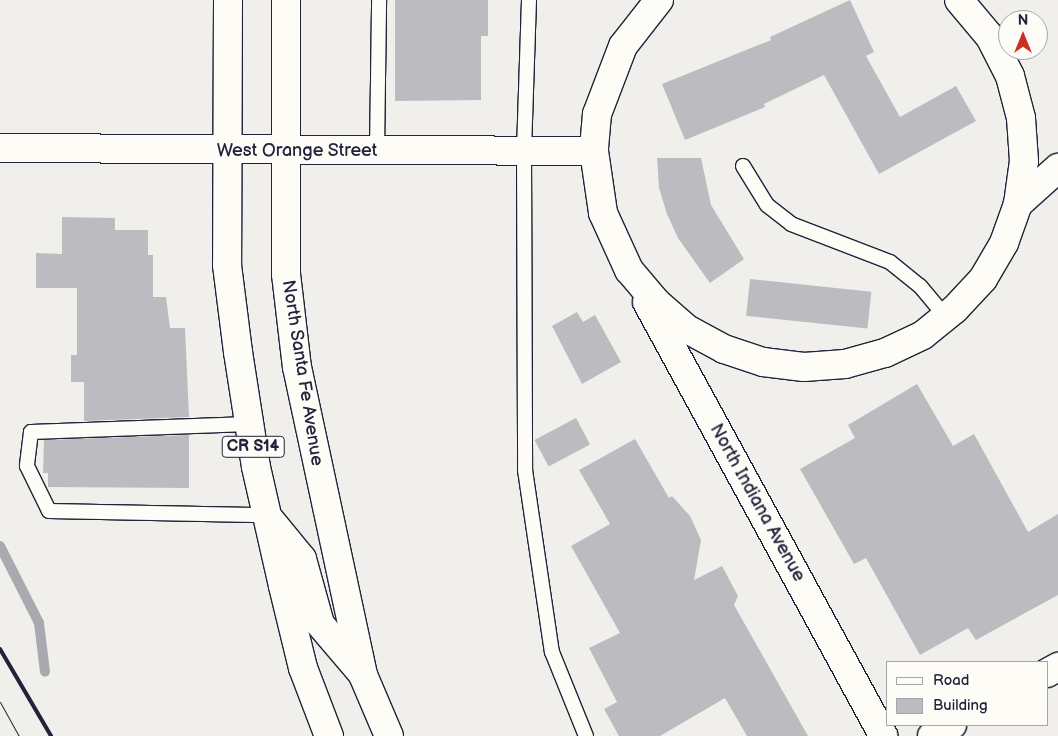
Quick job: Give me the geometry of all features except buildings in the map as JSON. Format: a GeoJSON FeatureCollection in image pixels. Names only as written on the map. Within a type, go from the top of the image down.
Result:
{"type":"FeatureCollection","features":[{"type":"Feature","properties":{"kind":"street","name":"CR S14"},"geometry":{"type":"LineString","coordinates":[[228,0],[227,265],[249,424],[267,515],[303,668],[329,736]]}},
{"type":"Feature","properties":{"kind":"street","name":"North Santa Fe Avenue"},"geometry":{"type":"LineString","coordinates":[[286,0],[286,274],[297,367],[329,528],[363,675],[389,736]]}},
{"type":"Feature","properties":{"kind":"street"},"geometry":{"type":"LineString","coordinates":[[660,0],[623,46],[607,79],[598,114],[594,151],[603,213],[630,270],[656,302],[687,329],[724,349],[763,362],[804,367],[845,364],[885,353],[923,335],[946,317],[983,279],[1004,243],[1018,204],[1023,144],[1021,118],[1010,76],[990,37],[959,0]]}},
{"type":"Feature","properties":{"kind":"street","name":"West Orange Street"},"geometry":{"type":"LineString","coordinates":[[0,148],[287,151],[594,151]]}},
{"type":"Feature","properties":{"kind":"street"},"geometry":{"type":"LineString","coordinates":[[1018,204],[1058,168]]}},
{"type":"Feature","properties":{"kind":"street","name":"North Indiana Avenue"},"geometry":{"type":"LineString","coordinates":[[630,270],[884,736]]}},
{"type":"Feature","properties":{"kind":"street"},"geometry":{"type":"LineString","coordinates":[[267,515],[302,558],[320,624],[363,675]]}},
{"type":"Feature","properties":{"kind":"street"},"geometry":{"type":"LineString","coordinates":[[932,736],[950,726]]}},
{"type":"Feature","properties":{"kind":"lane"},"geometry":{"type":"LineString","coordinates":[[377,151],[379,0]]}},
{"type":"Feature","properties":{"kind":"lane"},"geometry":{"type":"LineString","coordinates":[[529,0],[524,151],[524,470],[552,652],[586,736]]}},
{"type":"Feature","properties":{"kind":"lane"},"geometry":{"type":"LineString","coordinates":[[743,166],[767,205],[791,224],[890,262],[920,286],[946,317]]}},
{"type":"Feature","properties":{"kind":"lane"},"geometry":{"type":"LineString","coordinates":[[249,424],[30,432],[27,466],[49,511],[267,515]]}},
{"type":"Feature","properties":{"kind":"waterway"},"geometry":{"type":"LineString","coordinates":[[0,546],[39,623],[45,672]]}},
{"type":"Feature","properties":{"kind":"tram line"},"geometry":{"type":"LineString","coordinates":[[0,702],[19,736]]}},
{"type":"Feature","properties":{"kind":"railway"},"geometry":{"type":"LineString","coordinates":[[0,649],[51,736]]}}]}
